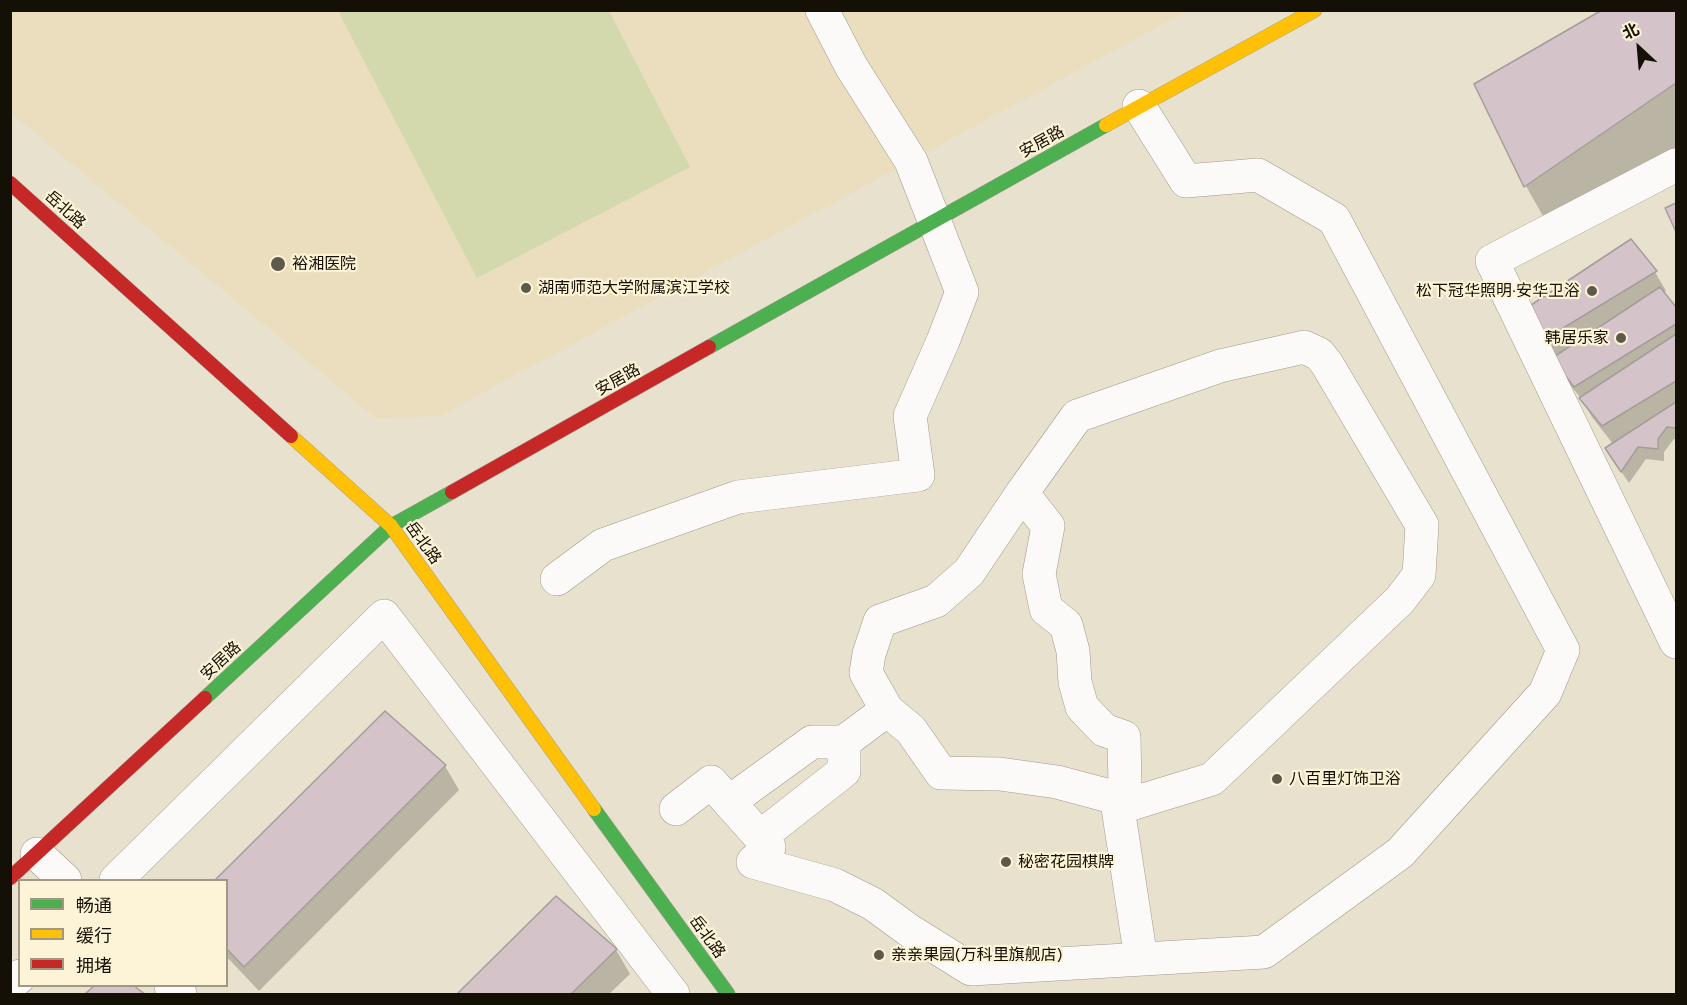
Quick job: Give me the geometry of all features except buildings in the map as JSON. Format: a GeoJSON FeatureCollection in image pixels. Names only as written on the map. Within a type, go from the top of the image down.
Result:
{"type":"FeatureCollection","features":[{"type":"Feature","properties":{"kind":"main road","name":"安居路"},"geometry":{"type":"LineString","coordinates":[[10,878],[391,526],[1139,106],[1315,10]]}},
{"type":"Feature","properties":{"kind":"main road","name":"岳北路"},"geometry":{"type":"LineString","coordinates":[[10,183],[391,526],[728,994]]}},
{"type":"Feature","properties":{"kind":"street"},"geometry":{"type":"LineString","coordinates":[[557,579],[603,544],[738,497],[918,475],[910,416],[962,292],[911,161],[851,66],[822,10]]}},
{"type":"Feature","properties":{"kind":"street"},"geometry":{"type":"LineString","coordinates":[[676,808],[711,782],[769,847],[753,862],[835,885],[873,904],[910,931],[970,969],[1264,951],[1400,854],[1545,693],[1563,650],[1334,219],[1258,175],[1186,180],[1139,106]]}},
{"type":"Feature","properties":{"kind":"street"},"geometry":{"type":"LineString","coordinates":[[1677,165],[1492,261],[1677,642]]}},
{"type":"Feature","properties":{"kind":"street"},"geometry":{"type":"LineString","coordinates":[[1118,808],[1212,779],[1400,600],[1419,575],[1422,525],[1327,364],[1319,354],[1304,347],[1220,366],[1077,416],[969,572],[936,601],[880,621],[869,654],[866,673],[887,710],[910,730],[941,773],[1000,774],[1057,782],[1117,798],[1118,808],[1141,959]]}},
{"type":"Feature","properties":{"kind":"street"},"geometry":{"type":"LineString","coordinates":[[1022,493],[1048,526],[1039,574],[1046,609],[1066,625],[1073,651],[1075,682],[1082,707],[1104,730],[1124,737],[1125,787],[1118,808]]}},
{"type":"Feature","properties":{"kind":"street"},"geometry":{"type":"LineString","coordinates":[[117,879],[384,616],[673,994]]}},
{"type":"Feature","properties":{"kind":"street"},"geometry":{"type":"LineString","coordinates":[[729,802],[812,742],[844,742],[887,710]]}},
{"type":"Feature","properties":{"kind":"street"},"geometry":{"type":"LineString","coordinates":[[760,837],[844,771],[844,742]]}},
{"type":"Feature","properties":{"kind":"street"},"geometry":{"type":"LineString","coordinates":[[37,854],[64,879]]}},
{"type":"Feature","properties":{"kind":"shaded area","name":"湖南师范大学附属滨江学校"},"geometry":{"type":"Polygon","coordinates":[[[10,11],[1187,11],[440,416],[377,419],[11,113],[10,11]]]}},
{"type":"Feature","properties":{"kind":"green space"},"geometry":{"type":"Polygon","coordinates":[[[344,11],[609,11],[690,167],[477,278],[339,13],[344,11]]]}},
{"type":"Feature","properties":{"kind":"traffic: fast"},"geometry":{"type":"LineString","coordinates":[[709,347],[1106,125]]}},
{"type":"Feature","properties":{"kind":"traffic: fast"},"geometry":{"type":"LineString","coordinates":[[205,698],[391,526],[452,492]]}},
{"type":"Feature","properties":{"kind":"traffic: fast"},"geometry":{"type":"LineString","coordinates":[[594,809],[728,994]]}},
{"type":"Feature","properties":{"kind":"traffic: slow"},"geometry":{"type":"LineString","coordinates":[[1106,125],[1315,10]]}},
{"type":"Feature","properties":{"kind":"traffic: slow"},"geometry":{"type":"LineString","coordinates":[[291,436],[391,526],[594,809]]}},
{"type":"Feature","properties":{"kind":"traffic: jam"},"geometry":{"type":"LineString","coordinates":[[10,183],[291,436]]}},
{"type":"Feature","properties":{"kind":"traffic: jam"},"geometry":{"type":"LineString","coordinates":[[452,492],[709,347]]}},
{"type":"Feature","properties":{"kind":"traffic: jam"},"geometry":{"type":"LineString","coordinates":[[10,878],[205,698]]}},
{"type":"Feature","properties":{"kind":"place","name":"裕湘医院"},"geometry":{"type":"Point","coordinates":[278,264]}},
{"type":"Feature","properties":{"kind":"place","name":"湖南师范大学附属滨江学校"},"geometry":{"type":"Point","coordinates":[526,288]}},
{"type":"Feature","properties":{"kind":"place","name":"松下冠华照明·安华卫浴"},"geometry":{"type":"Point","coordinates":[1592,291]}},
{"type":"Feature","properties":{"kind":"place","name":"韩居乐家"},"geometry":{"type":"Point","coordinates":[1621,338]}},
{"type":"Feature","properties":{"kind":"place","name":"八百里灯饰卫浴"},"geometry":{"type":"Point","coordinates":[1277,779]}},
{"type":"Feature","properties":{"kind":"place","name":"秘密花园棋牌"},"geometry":{"type":"Point","coordinates":[1006,862]}},
{"type":"Feature","properties":{"kind":"place","name":"亲亲果园(万科里旗舰店)"},"geometry":{"type":"Point","coordinates":[879,955]}}]}
